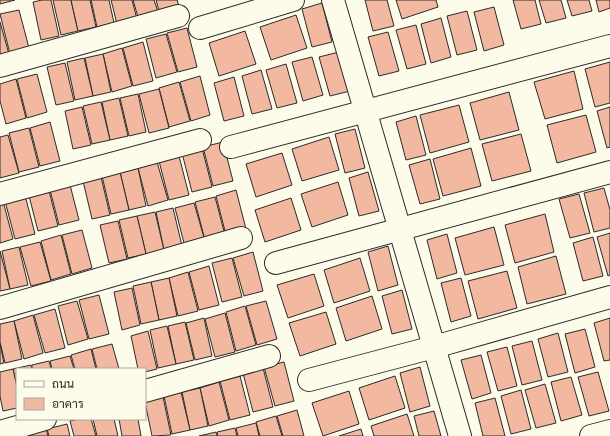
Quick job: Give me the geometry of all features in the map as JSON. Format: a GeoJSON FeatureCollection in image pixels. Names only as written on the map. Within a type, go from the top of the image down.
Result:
{"type":"FeatureCollection","features":[{"type":"Feature","properties":{"kind":"street"},"geometry":{"type":"LineString","coordinates":[[200,28],[293,0]]}},
{"type":"Feature","properties":{"kind":"street"},"geometry":{"type":"LineString","coordinates":[[333,0],[460,436]]}},
{"type":"Feature","properties":{"kind":"street"},"geometry":{"type":"LineString","coordinates":[[0,66],[178,16]]}},
{"type":"Feature","properties":{"kind":"street"},"geometry":{"type":"LineString","coordinates":[[231,147],[610,46]]}},
{"type":"Feature","properties":{"kind":"street"},"geometry":{"type":"LineString","coordinates":[[0,194],[200,140]]}},
{"type":"Feature","properties":{"kind":"street"},"geometry":{"type":"LineString","coordinates":[[276,262],[610,172]]}},
{"type":"Feature","properties":{"kind":"street"},"geometry":{"type":"LineString","coordinates":[[0,308],[242,238]]}},
{"type":"Feature","properties":{"kind":"street"},"geometry":{"type":"LineString","coordinates":[[309,380],[434,347],[610,297]]}},
{"type":"Feature","properties":{"kind":"street"},"geometry":{"type":"LineString","coordinates":[[146,391],[269,356]]}},
{"type":"Feature","properties":{"kind":"street"},"geometry":{"type":"LineString","coordinates":[[0,432],[42,420]]}},
{"type":"Feature","properties":{"kind":"street"},"geometry":{"type":"LineString","coordinates":[[591,436],[610,431]]}},
{"type":"Feature","properties":{"kind":"building"},"geometry":{"type":"Polygon","coordinates":[[[0,0],[15,0],[0,4],[0,0]]]}},
{"type":"Feature","properties":{"kind":"building"},"geometry":{"type":"Polygon","coordinates":[[[51,0],[59,36],[41,40],[33,2],[51,0]]]}},
{"type":"Feature","properties":{"kind":"building"},"geometry":{"type":"Polygon","coordinates":[[[53,0],[71,0],[78,31],[61,35],[53,0]]]}},
{"type":"Feature","properties":{"kind":"building"},"geometry":{"type":"Polygon","coordinates":[[[71,0],[90,0],[96,27],[78,31],[71,0]]]}},
{"type":"Feature","properties":{"kind":"building"},"geometry":{"type":"Polygon","coordinates":[[[91,0],[109,0],[114,23],[97,27],[91,0]]]}},
{"type":"Feature","properties":{"kind":"building"},"geometry":{"type":"Polygon","coordinates":[[[111,0],[132,0],[137,19],[117,24],[111,0]]]}},
{"type":"Feature","properties":{"kind":"building"},"geometry":{"type":"Polygon","coordinates":[[[133,0],[154,0],[158,12],[138,17],[133,0]]]}},
{"type":"Feature","properties":{"kind":"building"},"geometry":{"type":"Polygon","coordinates":[[[156,0],[177,0],[179,6],[159,11],[156,0]]]}},
{"type":"Feature","properties":{"kind":"building"},"geometry":{"type":"Polygon","coordinates":[[[365,0],[387,0],[394,26],[373,31],[365,0]]]}},
{"type":"Feature","properties":{"kind":"building"},"geometry":{"type":"Polygon","coordinates":[[[396,0],[436,0],[438,7],[402,19],[396,0]]]}},
{"type":"Feature","properties":{"kind":"building"},"geometry":{"type":"Polygon","coordinates":[[[513,0],[535,0],[541,24],[521,29],[513,0]]]}},
{"type":"Feature","properties":{"kind":"building"},"geometry":{"type":"Polygon","coordinates":[[[539,0],[561,0],[566,18],[546,23],[539,0]]]}},
{"type":"Feature","properties":{"kind":"building"},"geometry":{"type":"Polygon","coordinates":[[[567,0],[589,0],[592,11],[572,16],[567,0]]]}},
{"type":"Feature","properties":{"kind":"building"},"geometry":{"type":"Polygon","coordinates":[[[596,0],[610,0],[610,8],[599,12],[596,0]]]}},
{"type":"Feature","properties":{"kind":"building"},"geometry":{"type":"Polygon","coordinates":[[[322,3],[332,42],[312,47],[302,9],[322,3]]]}},
{"type":"Feature","properties":{"kind":"building"},"geometry":{"type":"Polygon","coordinates":[[[494,7],[504,45],[484,51],[474,12],[494,7]]]}},
{"type":"Feature","properties":{"kind":"building"},"geometry":{"type":"Polygon","coordinates":[[[19,10],[29,48],[10,54],[0,14],[19,10]]]}},
{"type":"Feature","properties":{"kind":"building"},"geometry":{"type":"Polygon","coordinates":[[[467,11],[477,50],[457,55],[447,16],[467,11]]]}},
{"type":"Feature","properties":{"kind":"building"},"geometry":{"type":"Polygon","coordinates":[[[296,15],[307,48],[271,60],[260,27],[296,15]]]}},
{"type":"Feature","properties":{"kind":"building"},"geometry":{"type":"Polygon","coordinates":[[[441,18],[451,57],[431,63],[421,24],[441,18]]]}},
{"type":"Feature","properties":{"kind":"building"},"geometry":{"type":"Polygon","coordinates":[[[0,22],[9,54],[0,57],[0,22]]]}},
{"type":"Feature","properties":{"kind":"building"},"geometry":{"type":"Polygon","coordinates":[[[416,25],[426,64],[407,69],[396,30],[416,25]]]}},
{"type":"Feature","properties":{"kind":"building"},"geometry":{"type":"Polygon","coordinates":[[[187,28],[197,67],[178,72],[167,33],[187,28]]]}},
{"type":"Feature","properties":{"kind":"building"},"geometry":{"type":"Polygon","coordinates":[[[245,31],[256,64],[219,76],[209,43],[245,31]]]}},
{"type":"Feature","properties":{"kind":"building"},"geometry":{"type":"Polygon","coordinates":[[[388,32],[399,71],[379,76],[368,37],[388,32]]]}},
{"type":"Feature","properties":{"kind":"building"},"geometry":{"type":"Polygon","coordinates":[[[166,34],[177,72],[156,78],[146,39],[166,34]]]}},
{"type":"Feature","properties":{"kind":"building"},"geometry":{"type":"Polygon","coordinates":[[[143,42],[153,81],[133,86],[123,48],[143,42]]]}},
{"type":"Feature","properties":{"kind":"building"},"geometry":{"type":"Polygon","coordinates":[[[122,48],[132,86],[112,92],[103,54],[122,48]]]}},
{"type":"Feature","properties":{"kind":"building"},"geometry":{"type":"Polygon","coordinates":[[[339,52],[350,91],[330,96],[319,57],[339,52]]]}},
{"type":"Feature","properties":{"kind":"building"},"geometry":{"type":"Polygon","coordinates":[[[103,54],[111,92],[93,96],[85,58],[103,54]]]}},
{"type":"Feature","properties":{"kind":"building"},"geometry":{"type":"Polygon","coordinates":[[[312,57],[323,95],[303,101],[292,62],[312,57]]]}},
{"type":"Feature","properties":{"kind":"building"},"geometry":{"type":"Polygon","coordinates":[[[84,58],[93,96],[75,100],[67,62],[84,58]]]}},
{"type":"Feature","properties":{"kind":"building"},"geometry":{"type":"Polygon","coordinates":[[[610,62],[610,103],[595,107],[585,69],[610,62]]]}},
{"type":"Feature","properties":{"kind":"building"},"geometry":{"type":"Polygon","coordinates":[[[65,63],[74,101],[56,105],[47,67],[65,63]]]}},
{"type":"Feature","properties":{"kind":"building"},"geometry":{"type":"Polygon","coordinates":[[[286,64],[297,103],[277,108],[266,70],[286,64]]]}},
{"type":"Feature","properties":{"kind":"building"},"geometry":{"type":"Polygon","coordinates":[[[261,70],[272,109],[252,114],[242,76],[261,70]]]}},
{"type":"Feature","properties":{"kind":"building"},"geometry":{"type":"Polygon","coordinates":[[[574,71],[583,109],[545,119],[534,82],[574,71]]]}},
{"type":"Feature","properties":{"kind":"building"},"geometry":{"type":"Polygon","coordinates":[[[37,74],[47,112],[27,118],[17,79],[37,74]]]}},
{"type":"Feature","properties":{"kind":"building"},"geometry":{"type":"Polygon","coordinates":[[[200,76],[210,115],[191,121],[180,82],[200,76]]]}},
{"type":"Feature","properties":{"kind":"building"},"geometry":{"type":"Polygon","coordinates":[[[234,77],[244,116],[224,121],[214,83],[234,77]]]}},
{"type":"Feature","properties":{"kind":"building"},"geometry":{"type":"Polygon","coordinates":[[[16,79],[26,118],[6,124],[0,101],[0,84],[16,79]]]}},
{"type":"Feature","properties":{"kind":"building"},"geometry":{"type":"Polygon","coordinates":[[[179,82],[190,121],[169,127],[159,88],[179,82]]]}},
{"type":"Feature","properties":{"kind":"building"},"geometry":{"type":"Polygon","coordinates":[[[159,89],[169,128],[149,133],[139,94],[159,89]]]}},
{"type":"Feature","properties":{"kind":"building"},"geometry":{"type":"Polygon","coordinates":[[[509,92],[519,130],[480,140],[470,103],[509,92]]]}},
{"type":"Feature","properties":{"kind":"building"},"geometry":{"type":"Polygon","coordinates":[[[138,94],[146,132],[129,136],[120,98],[138,94]]]}},
{"type":"Feature","properties":{"kind":"building"},"geometry":{"type":"Polygon","coordinates":[[[119,98],[128,136],[110,140],[102,102],[119,98]]]}},
{"type":"Feature","properties":{"kind":"building"},"geometry":{"type":"Polygon","coordinates":[[[101,102],[110,140],[92,144],[83,106],[101,102]]]}},
{"type":"Feature","properties":{"kind":"building"},"geometry":{"type":"Polygon","coordinates":[[[459,105],[469,142],[430,153],[420,115],[459,105]]]}},
{"type":"Feature","properties":{"kind":"building"},"geometry":{"type":"Polygon","coordinates":[[[82,107],[91,145],[73,149],[65,111],[82,107]]]}},
{"type":"Feature","properties":{"kind":"building"},"geometry":{"type":"Polygon","coordinates":[[[610,107],[610,147],[607,148],[597,111],[610,107]]]}},
{"type":"Feature","properties":{"kind":"building"},"geometry":{"type":"Polygon","coordinates":[[[586,115],[596,152],[557,163],[547,125],[586,115]]]}},
{"type":"Feature","properties":{"kind":"building"},"geometry":{"type":"Polygon","coordinates":[[[416,116],[426,155],[406,160],[396,122],[416,116]]]}},
{"type":"Feature","properties":{"kind":"building"},"geometry":{"type":"Polygon","coordinates":[[[50,122],[60,161],[40,166],[30,128],[50,122]]]}},
{"type":"Feature","properties":{"kind":"building"},"geometry":{"type":"Polygon","coordinates":[[[29,128],[39,167],[19,172],[9,133],[29,128]]]}},
{"type":"Feature","properties":{"kind":"building"},"geometry":{"type":"Polygon","coordinates":[[[355,129],[365,168],[345,173],[335,134],[355,129]]]}},
{"type":"Feature","properties":{"kind":"building"},"geometry":{"type":"Polygon","coordinates":[[[521,134],[531,171],[492,181],[482,144],[521,134]]]}},
{"type":"Feature","properties":{"kind":"building"},"geometry":{"type":"Polygon","coordinates":[[[8,135],[19,173],[0,178],[0,137],[8,135]]]}},
{"type":"Feature","properties":{"kind":"building"},"geometry":{"type":"Polygon","coordinates":[[[329,137],[339,170],[302,181],[292,149],[329,137]]]}},
{"type":"Feature","properties":{"kind":"building"},"geometry":{"type":"Polygon","coordinates":[[[223,142],[233,181],[213,186],[203,147],[223,142]]]}},
{"type":"Feature","properties":{"kind":"building"},"geometry":{"type":"Polygon","coordinates":[[[202,148],[212,187],[192,192],[182,153],[202,148]]]}},
{"type":"Feature","properties":{"kind":"building"},"geometry":{"type":"Polygon","coordinates":[[[471,148],[481,186],[443,196],[433,159],[471,148]]]}},
{"type":"Feature","properties":{"kind":"building"},"geometry":{"type":"Polygon","coordinates":[[[282,153],[292,185],[256,197],[246,164],[282,153]]]}},
{"type":"Feature","properties":{"kind":"building"},"geometry":{"type":"Polygon","coordinates":[[[179,156],[189,195],[169,200],[159,161],[179,156]]]}},
{"type":"Feature","properties":{"kind":"building"},"geometry":{"type":"Polygon","coordinates":[[[430,159],[440,199],[420,204],[409,165],[430,159]]]}},
{"type":"Feature","properties":{"kind":"building"},"geometry":{"type":"Polygon","coordinates":[[[157,162],[168,200],[148,206],[138,168],[157,162]]]}},
{"type":"Feature","properties":{"kind":"building"},"geometry":{"type":"Polygon","coordinates":[[[138,168],[146,206],[129,210],[120,172],[138,168]]]}},
{"type":"Feature","properties":{"kind":"building"},"geometry":{"type":"Polygon","coordinates":[[[120,172],[129,210],[111,214],[102,176],[120,172]]]}},
{"type":"Feature","properties":{"kind":"building"},"geometry":{"type":"Polygon","coordinates":[[[368,172],[379,211],[359,216],[349,178],[368,172]]]}},
{"type":"Feature","properties":{"kind":"building"},"geometry":{"type":"Polygon","coordinates":[[[101,177],[110,215],[92,219],[83,181],[101,177]]]}},
{"type":"Feature","properties":{"kind":"building"},"geometry":{"type":"Polygon","coordinates":[[[69,181],[79,220],[59,225],[49,186],[69,181]]]}},
{"type":"Feature","properties":{"kind":"building"},"geometry":{"type":"Polygon","coordinates":[[[338,182],[348,215],[312,227],[301,194],[338,182]]]}},
{"type":"Feature","properties":{"kind":"building"},"geometry":{"type":"Polygon","coordinates":[[[48,187],[58,226],[38,231],[28,192],[48,187]]]}},
{"type":"Feature","properties":{"kind":"building"},"geometry":{"type":"Polygon","coordinates":[[[604,188],[610,210],[610,228],[594,232],[584,193],[604,188]]]}},
{"type":"Feature","properties":{"kind":"building"},"geometry":{"type":"Polygon","coordinates":[[[236,190],[246,229],[226,235],[216,196],[236,190]]]}},
{"type":"Feature","properties":{"kind":"building"},"geometry":{"type":"Polygon","coordinates":[[[579,194],[590,233],[570,238],[559,199],[579,194]]]}},
{"type":"Feature","properties":{"kind":"building"},"geometry":{"type":"Polygon","coordinates":[[[25,195],[35,234],[15,239],[5,201],[25,195]]]}},
{"type":"Feature","properties":{"kind":"building"},"geometry":{"type":"Polygon","coordinates":[[[215,197],[225,235],[205,240],[195,202],[215,197]]]}},
{"type":"Feature","properties":{"kind":"building"},"geometry":{"type":"Polygon","coordinates":[[[291,198],[301,230],[265,242],[255,210],[291,198]]]}},
{"type":"Feature","properties":{"kind":"building"},"geometry":{"type":"Polygon","coordinates":[[[3,201],[13,239],[0,243],[0,202],[3,201]]]}},
{"type":"Feature","properties":{"kind":"building"},"geometry":{"type":"Polygon","coordinates":[[[194,203],[205,241],[185,247],[175,208],[194,203]]]}},
{"type":"Feature","properties":{"kind":"building"},"geometry":{"type":"Polygon","coordinates":[[[173,208],[182,246],[164,250],[156,212],[173,208]]]}},
{"type":"Feature","properties":{"kind":"building"},"geometry":{"type":"Polygon","coordinates":[[[155,212],[164,250],[146,254],[137,216],[155,212]]]}},
{"type":"Feature","properties":{"kind":"building"},"geometry":{"type":"Polygon","coordinates":[[[545,214],[554,252],[515,263],[505,225],[545,214]]]}},
{"type":"Feature","properties":{"kind":"building"},"geometry":{"type":"Polygon","coordinates":[[[137,216],[146,254],[128,258],[119,220],[137,216]]]}},
{"type":"Feature","properties":{"kind":"building"},"geometry":{"type":"Polygon","coordinates":[[[118,221],[127,259],[109,263],[100,225],[118,221]]]}},
{"type":"Feature","properties":{"kind":"building"},"geometry":{"type":"Polygon","coordinates":[[[494,227],[504,265],[465,275],[455,238],[494,227]]]}},
{"type":"Feature","properties":{"kind":"building"},"geometry":{"type":"Polygon","coordinates":[[[82,230],[92,268],[72,274],[62,235],[82,230]]]}},
{"type":"Feature","properties":{"kind":"building"},"geometry":{"type":"Polygon","coordinates":[[[610,233],[610,275],[608,276],[597,237],[610,233]]]}},
{"type":"Feature","properties":{"kind":"building"},"geometry":{"type":"Polygon","coordinates":[[[447,234],[457,273],[437,279],[427,240],[447,234]]]}},
{"type":"Feature","properties":{"kind":"building"},"geometry":{"type":"Polygon","coordinates":[[[61,235],[71,274],[51,280],[41,241],[61,235]]]}},
{"type":"Feature","properties":{"kind":"building"},"geometry":{"type":"Polygon","coordinates":[[[593,237],[603,276],[583,281],[573,243],[593,237]]]}},
{"type":"Feature","properties":{"kind":"building"},"geometry":{"type":"Polygon","coordinates":[[[40,242],[51,281],[31,286],[20,247],[40,242]]]}},
{"type":"Feature","properties":{"kind":"building"},"geometry":{"type":"Polygon","coordinates":[[[388,246],[398,285],[378,291],[368,252],[388,246]]]}},
{"type":"Feature","properties":{"kind":"building"},"geometry":{"type":"Polygon","coordinates":[[[19,247],[28,285],[10,289],[2,251],[19,247]]]}},
{"type":"Feature","properties":{"kind":"building"},"geometry":{"type":"Polygon","coordinates":[[[0,251],[10,289],[0,291],[0,251]]]}},
{"type":"Feature","properties":{"kind":"building"},"geometry":{"type":"Polygon","coordinates":[[[253,252],[263,291],[244,296],[233,258],[253,252]]]}},
{"type":"Feature","properties":{"kind":"building"},"geometry":{"type":"Polygon","coordinates":[[[556,256],[566,294],[527,304],[518,267],[556,256]]]}},
{"type":"Feature","properties":{"kind":"building"},"geometry":{"type":"Polygon","coordinates":[[[232,258],[242,297],[222,302],[212,263],[232,258]]]}},
{"type":"Feature","properties":{"kind":"building"},"geometry":{"type":"Polygon","coordinates":[[[360,258],[370,291],[334,303],[324,270],[360,258]]]}},
{"type":"Feature","properties":{"kind":"building"},"geometry":{"type":"Polygon","coordinates":[[[209,266],[219,305],[199,310],[189,272],[209,266]]]}},
{"type":"Feature","properties":{"kind":"building"},"geometry":{"type":"Polygon","coordinates":[[[507,271],[517,308],[478,319],[468,281],[507,271]]]}},
{"type":"Feature","properties":{"kind":"building"},"geometry":{"type":"Polygon","coordinates":[[[188,272],[198,311],[178,316],[169,278],[188,272]]]}},
{"type":"Feature","properties":{"kind":"building"},"geometry":{"type":"Polygon","coordinates":[[[314,274],[324,306],[288,318],[277,285],[314,274]]]}},
{"type":"Feature","properties":{"kind":"building"},"geometry":{"type":"Polygon","coordinates":[[[169,278],[177,316],[159,320],[151,282],[169,278]]]}},
{"type":"Feature","properties":{"kind":"building"},"geometry":{"type":"Polygon","coordinates":[[[461,278],[471,316],[451,322],[441,283],[461,278]]]}},
{"type":"Feature","properties":{"kind":"building"},"geometry":{"type":"Polygon","coordinates":[[[151,282],[159,320],[141,324],[133,286],[151,282]]]}},
{"type":"Feature","properties":{"kind":"building"},"geometry":{"type":"Polygon","coordinates":[[[132,288],[140,325],[122,330],[114,292],[132,288]]]}},
{"type":"Feature","properties":{"kind":"building"},"geometry":{"type":"Polygon","coordinates":[[[402,290],[412,329],[392,334],[382,296],[402,290]]]}},
{"type":"Feature","properties":{"kind":"building"},"geometry":{"type":"Polygon","coordinates":[[[99,295],[109,334],[89,339],[79,300],[99,295]]]}},
{"type":"Feature","properties":{"kind":"building"},"geometry":{"type":"Polygon","coordinates":[[[372,296],[382,329],[346,341],[336,308],[372,296]]]}},
{"type":"Feature","properties":{"kind":"building"},"geometry":{"type":"Polygon","coordinates":[[[77,301],[88,339],[68,345],[58,306],[77,301]]]}},
{"type":"Feature","properties":{"kind":"building"},"geometry":{"type":"Polygon","coordinates":[[[266,301],[277,339],[257,345],[246,306],[266,301]]]}},
{"type":"Feature","properties":{"kind":"building"},"geometry":{"type":"Polygon","coordinates":[[[245,306],[256,345],[236,351],[226,312],[245,306]]]}},
{"type":"Feature","properties":{"kind":"building"},"geometry":{"type":"Polygon","coordinates":[[[55,309],[65,348],[45,353],[34,315],[55,309]]]}},
{"type":"Feature","properties":{"kind":"building"},"geometry":{"type":"Polygon","coordinates":[[[326,312],[336,344],[300,356],[289,323],[326,312]]]}},
{"type":"Feature","properties":{"kind":"building"},"geometry":{"type":"Polygon","coordinates":[[[225,313],[235,352],[215,357],[205,319],[225,313]]]}},
{"type":"Feature","properties":{"kind":"building"},"geometry":{"type":"Polygon","coordinates":[[[33,315],[43,353],[24,359],[14,321],[33,315]]]}},
{"type":"Feature","properties":{"kind":"building"},"geometry":{"type":"Polygon","coordinates":[[[204,318],[212,356],[195,360],[186,323],[204,318]]]}},
{"type":"Feature","properties":{"kind":"building"},"geometry":{"type":"Polygon","coordinates":[[[610,318],[610,360],[604,361],[594,323],[610,318]]]}},
{"type":"Feature","properties":{"kind":"building"},"geometry":{"type":"Polygon","coordinates":[[[14,321],[22,359],[5,363],[0,342],[0,324],[14,321]]]}},
{"type":"Feature","properties":{"kind":"building"},"geometry":{"type":"Polygon","coordinates":[[[185,322],[194,360],[176,364],[168,326],[185,322]]]}},
{"type":"Feature","properties":{"kind":"building"},"geometry":{"type":"Polygon","coordinates":[[[167,326],[176,364],[158,368],[150,330],[167,326]]]}},
{"type":"Feature","properties":{"kind":"building"},"geometry":{"type":"Polygon","coordinates":[[[585,329],[595,367],[575,373],[565,334],[585,329]]]}},
{"type":"Feature","properties":{"kind":"building"},"geometry":{"type":"Polygon","coordinates":[[[148,331],[157,369],[146,372],[146,368],[138,368],[131,336],[148,331]]]}},
{"type":"Feature","properties":{"kind":"building"},"geometry":{"type":"Polygon","coordinates":[[[558,333],[568,372],[548,377],[538,339],[558,333]]]}},
{"type":"Feature","properties":{"kind":"building"},"geometry":{"type":"Polygon","coordinates":[[[532,341],[542,380],[522,385],[512,346],[532,341]]]}},
{"type":"Feature","properties":{"kind":"building"},"geometry":{"type":"Polygon","coordinates":[[[0,344],[4,363],[0,364],[0,344]]]}},
{"type":"Feature","properties":{"kind":"building"},"geometry":{"type":"Polygon","coordinates":[[[112,344],[119,368],[97,368],[92,349],[112,344]]]}},
{"type":"Feature","properties":{"kind":"building"},"geometry":{"type":"Polygon","coordinates":[[[507,347],[517,386],[498,391],[487,352],[507,347]]]}},
{"type":"Feature","properties":{"kind":"building"},"geometry":{"type":"Polygon","coordinates":[[[91,349],[96,368],[75,368],[71,355],[91,349]]]}},
{"type":"Feature","properties":{"kind":"building"},"geometry":{"type":"Polygon","coordinates":[[[481,355],[491,393],[472,399],[461,360],[481,355]]]}},
{"type":"Feature","properties":{"kind":"building"},"geometry":{"type":"Polygon","coordinates":[[[70,356],[74,368],[52,368],[50,361],[70,356]]]}},
{"type":"Feature","properties":{"kind":"building"},"geometry":{"type":"Polygon","coordinates":[[[49,361],[51,368],[32,368],[32,365],[49,361]]]}},
{"type":"Feature","properties":{"kind":"building"},"geometry":{"type":"Polygon","coordinates":[[[284,362],[294,401],[275,406],[264,367],[284,362]]]}},
{"type":"Feature","properties":{"kind":"building"},"geometry":{"type":"Polygon","coordinates":[[[31,365],[32,368],[18,368],[31,365]]]}},
{"type":"Feature","properties":{"kind":"building"},"geometry":{"type":"Polygon","coordinates":[[[420,367],[430,406],[410,412],[400,373],[420,367]]]}},
{"type":"Feature","properties":{"kind":"building"},"geometry":{"type":"Polygon","coordinates":[[[16,368],[16,382],[13,369],[16,368]]]}},
{"type":"Feature","properties":{"kind":"building"},"geometry":{"type":"Polygon","coordinates":[[[263,368],[273,407],[253,412],[243,373],[263,368]]]}},
{"type":"Feature","properties":{"kind":"building"},"geometry":{"type":"Polygon","coordinates":[[[13,369],[16,382],[16,408],[3,411],[0,396],[0,372],[13,369]]]}},
{"type":"Feature","properties":{"kind":"building"},"geometry":{"type":"Polygon","coordinates":[[[598,372],[609,411],[589,416],[578,377],[598,372]]]}},
{"type":"Feature","properties":{"kind":"building"},"geometry":{"type":"Polygon","coordinates":[[[240,376],[250,415],[230,420],[220,381],[240,376]]]}},
{"type":"Feature","properties":{"kind":"building"},"geometry":{"type":"Polygon","coordinates":[[[395,376],[405,408],[369,420],[359,388],[395,376]]]}},
{"type":"Feature","properties":{"kind":"building"},"geometry":{"type":"Polygon","coordinates":[[[571,377],[582,415],[561,421],[551,382],[571,377]]]}},
{"type":"Feature","properties":{"kind":"building"},"geometry":{"type":"Polygon","coordinates":[[[219,382],[229,420],[209,426],[200,388],[219,382]]]}},
{"type":"Feature","properties":{"kind":"building"},"geometry":{"type":"Polygon","coordinates":[[[545,384],[556,423],[536,428],[525,390],[545,384]]]}},
{"type":"Feature","properties":{"kind":"building"},"geometry":{"type":"Polygon","coordinates":[[[200,388],[208,426],[190,430],[182,392],[200,388]]]}},
{"type":"Feature","properties":{"kind":"building"},"geometry":{"type":"Polygon","coordinates":[[[521,390],[531,429],[511,434],[501,396],[521,390]]]}},
{"type":"Feature","properties":{"kind":"building"},"geometry":{"type":"Polygon","coordinates":[[[349,391],[359,424],[323,436],[312,403],[349,391]]]}},
{"type":"Feature","properties":{"kind":"building"},"geometry":{"type":"Polygon","coordinates":[[[181,392],[190,430],[172,434],[164,396],[181,392]]]}},
{"type":"Feature","properties":{"kind":"building"},"geometry":{"type":"Polygon","coordinates":[[[163,397],[171,435],[152,436],[146,402],[163,397]]]}},
{"type":"Feature","properties":{"kind":"building"},"geometry":{"type":"Polygon","coordinates":[[[495,398],[505,436],[483,436],[475,403],[495,398]]]}},
{"type":"Feature","properties":{"kind":"building"},"geometry":{"type":"Polygon","coordinates":[[[297,410],[304,436],[283,436],[277,416],[297,410]]]}},
{"type":"Feature","properties":{"kind":"building"},"geometry":{"type":"Polygon","coordinates":[[[434,411],[441,436],[419,436],[414,416],[434,411]]]}},
{"type":"Feature","properties":{"kind":"building"},"geometry":{"type":"Polygon","coordinates":[[[407,414],[414,436],[374,436],[371,426],[407,414]]]}},
{"type":"Feature","properties":{"kind":"building"},"geometry":{"type":"Polygon","coordinates":[[[276,416],[282,436],[260,436],[256,422],[276,416]]]}},
{"type":"Feature","properties":{"kind":"building"},"geometry":{"type":"Polygon","coordinates":[[[91,420],[96,436],[74,436],[70,421],[91,420]]]}},
{"type":"Feature","properties":{"kind":"building"},"geometry":{"type":"Polygon","coordinates":[[[93,420],[114,420],[118,436],[97,436],[93,420]]]}},
{"type":"Feature","properties":{"kind":"building"},"geometry":{"type":"Polygon","coordinates":[[[119,420],[138,420],[141,436],[122,436],[119,420]]]}},
{"type":"Feature","properties":{"kind":"building"},"geometry":{"type":"Polygon","coordinates":[[[256,423],[259,436],[238,436],[236,428],[256,423]]]}},
{"type":"Feature","properties":{"kind":"building"},"geometry":{"type":"Polygon","coordinates":[[[67,424],[70,436],[49,436],[47,429],[67,424]]]}},
{"type":"Feature","properties":{"kind":"building"},"geometry":{"type":"Polygon","coordinates":[[[235,428],[237,436],[218,436],[217,432],[235,428]]]}},
{"type":"Feature","properties":{"kind":"building"},"geometry":{"type":"Polygon","coordinates":[[[46,429],[48,436],[28,436],[46,429]]]}},
{"type":"Feature","properties":{"kind":"building"},"geometry":{"type":"Polygon","coordinates":[[[361,429],[363,436],[339,436],[361,429]]]}},
{"type":"Feature","properties":{"kind":"building"},"geometry":{"type":"Polygon","coordinates":[[[216,432],[217,436],[199,436],[216,432]]]}}]}
